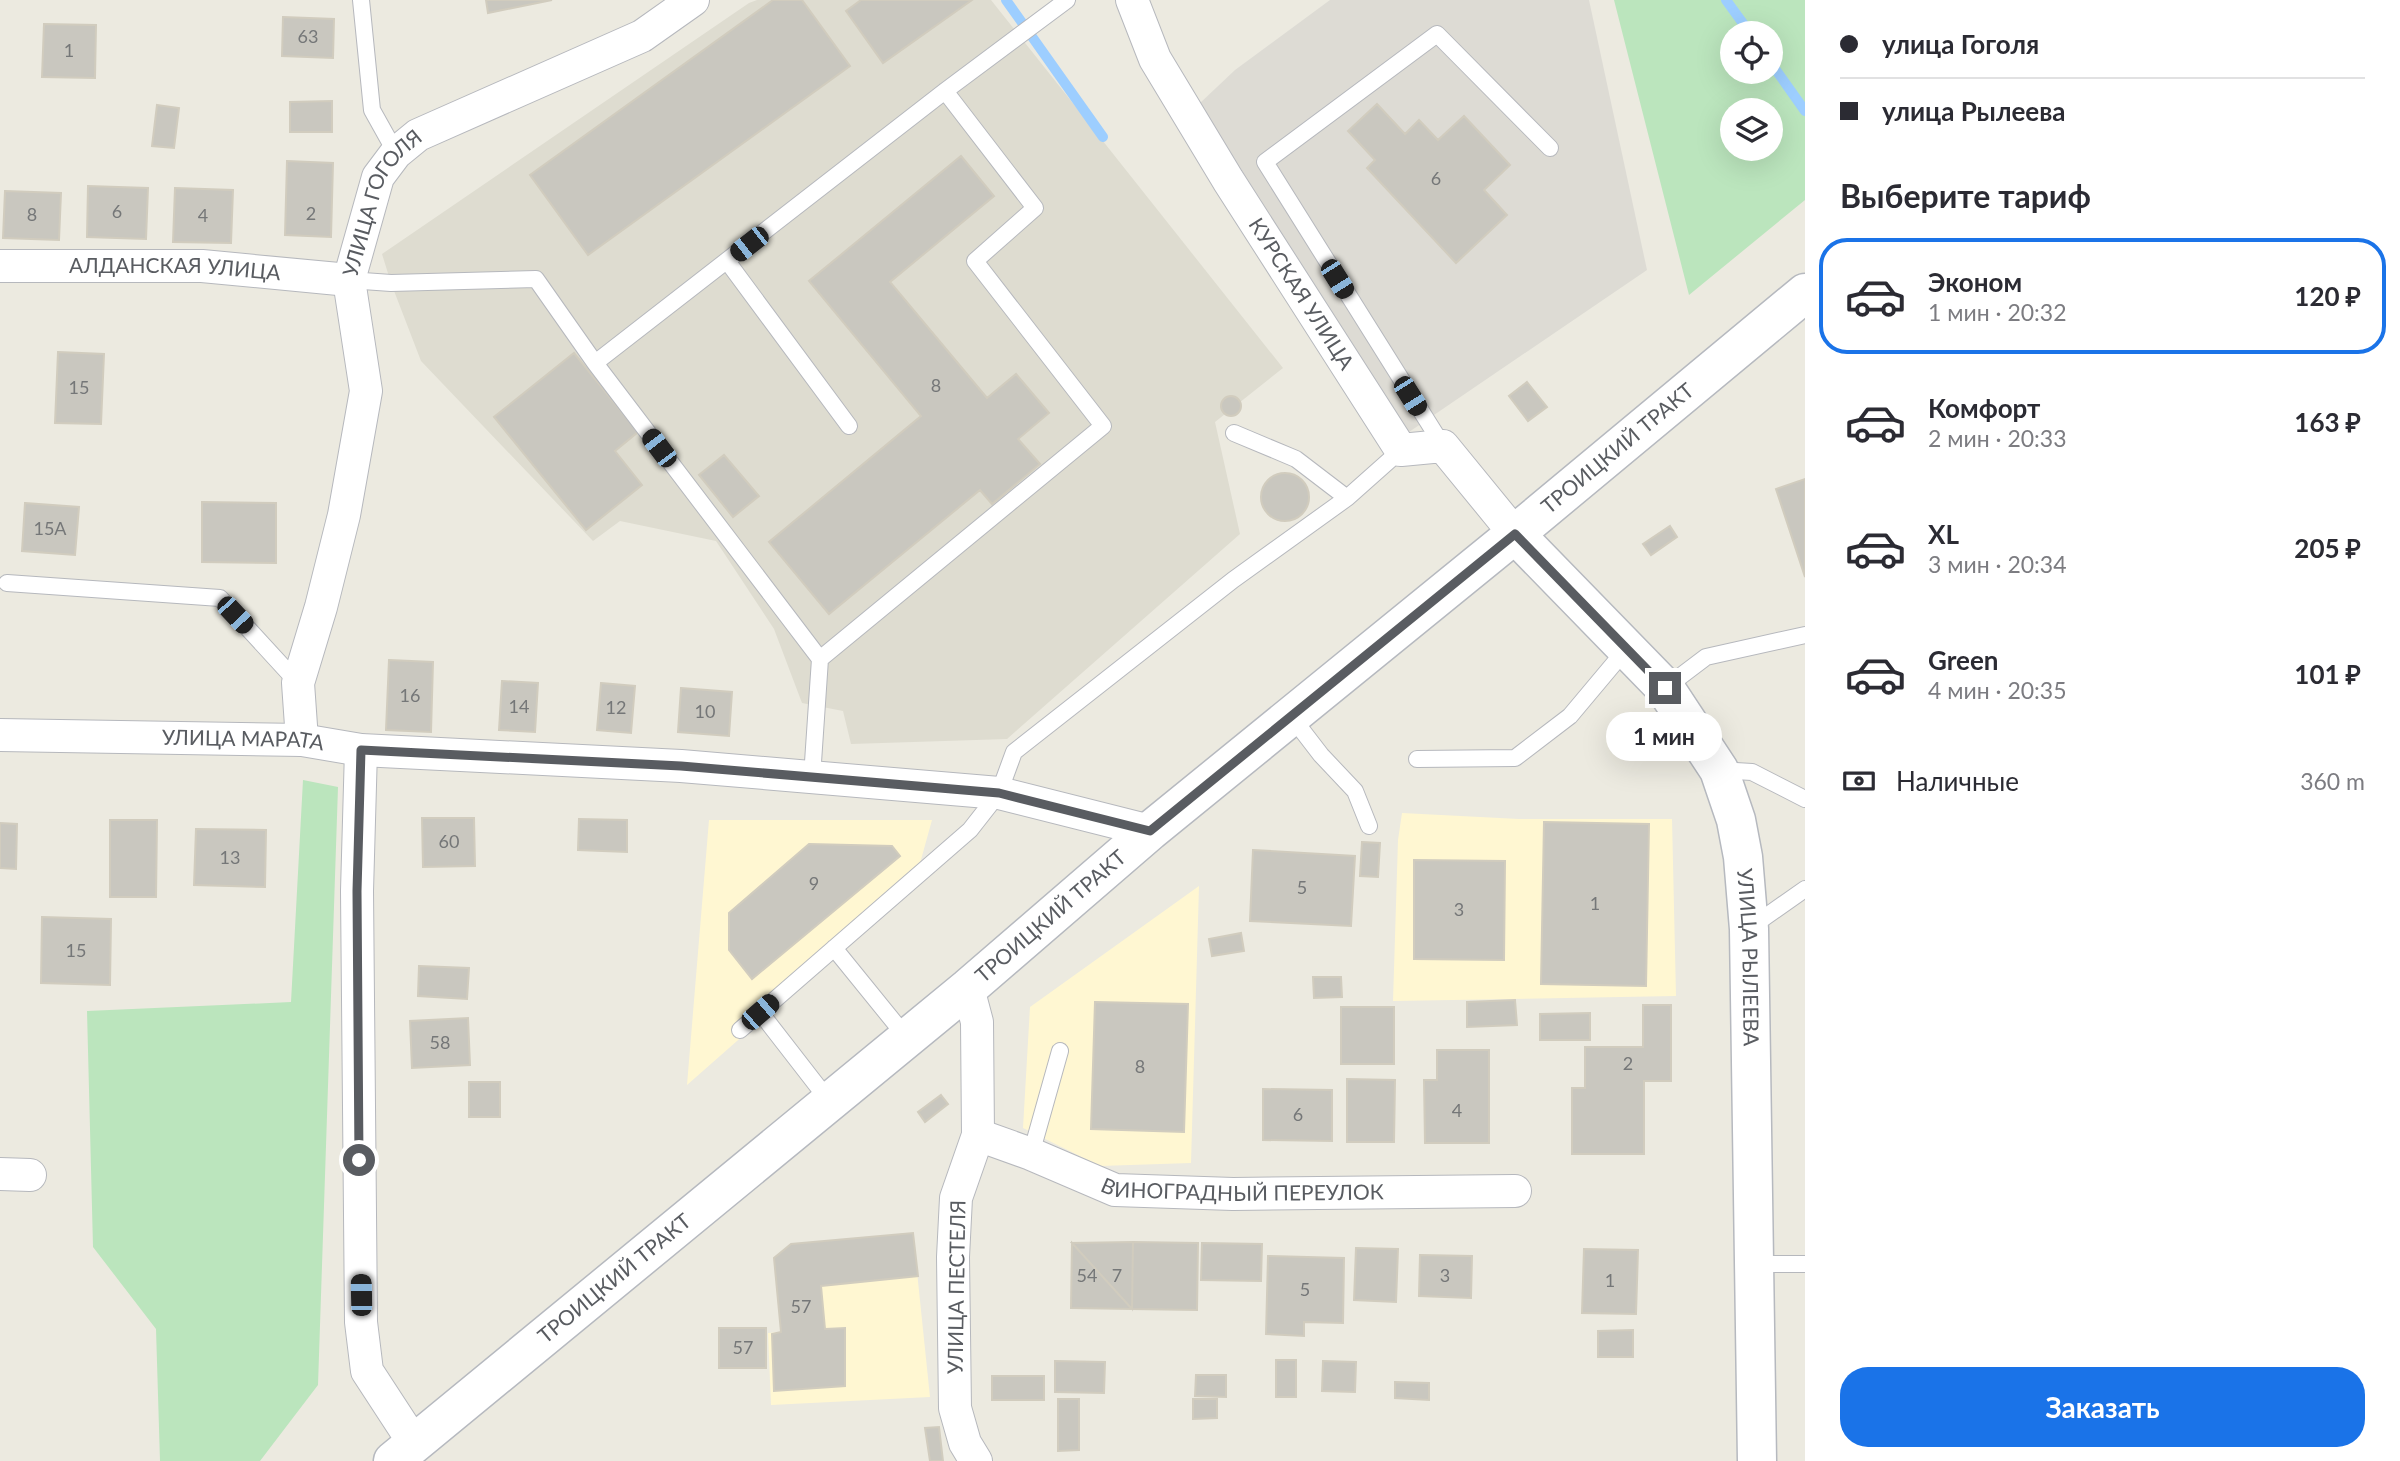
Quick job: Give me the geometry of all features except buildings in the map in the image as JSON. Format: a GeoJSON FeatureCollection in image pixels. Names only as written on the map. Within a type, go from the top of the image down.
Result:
{"type":"FeatureCollection","features":[{"type":"Feature","properties":{"kind":"main road","name":"ТРОИЦКИЙ ТРАКТ"},"geometry":{"type":"LineString","coordinates":[[404,1452],[968,988],[1150,831],[1515,534],[1805,293]]}},
{"type":"Feature","properties":{"kind":"main road","name":"УЛИЦА РЫЛЕЕВА"},"geometry":{"type":"LineString","coordinates":[[1515,534],[1665,688],[1719,770],[1736,820],[1749,929],[1757,1461]]}},
{"type":"Feature","properties":{"kind":"street","name":"УЛИЦА ГОГОЛЯ"},"geometry":{"type":"LineString","coordinates":[[302,740],[298,683],[321,607],[344,515],[366,391],[349,280],[378,177],[396,153],[418,135],[642,36],[693,0]]}},
{"type":"Feature","properties":{"kind":"street","name":"КУРСКАЯ УЛИЦА"},"geometry":{"type":"LineString","coordinates":[[1132,0],[1155,59],[1235,192],[1401,450]]}},
{"type":"Feature","properties":{"kind":"street","name":"АЛДАНСКАЯ УЛИЦА"},"geometry":{"type":"LineString","coordinates":[[0,267],[202,266],[349,280]]}},
{"type":"Feature","properties":{"kind":"street"},"geometry":{"type":"LineString","coordinates":[[1401,450],[1443,446],[1515,534]]}},
{"type":"Feature","properties":{"kind":"street","name":"УЛИЦА МАРАТА"},"geometry":{"type":"LineString","coordinates":[[0,735],[302,740],[361,750],[681,766],[999,793],[1150,831]]}},
{"type":"Feature","properties":{"kind":"street"},"geometry":{"type":"LineString","coordinates":[[361,750],[357,891],[361,1322],[367,1371],[404,1452]]}},
{"type":"Feature","properties":{"kind":"street","name":"УЛИЦА ПЕСТЕЛЯ"},"geometry":{"type":"LineString","coordinates":[[968,988],[977,1022],[978,1135],[956,1198],[953,1257],[955,1408],[965,1443],[976,1461]]}},
{"type":"Feature","properties":{"kind":"street","name":"ВИНОГРАДНЫЙ ПЕРЕУЛОК"},"geometry":{"type":"LineString","coordinates":[[978,1135],[1031,1154],[1115,1190],[1233,1194],[1515,1191]]}},
{"type":"Feature","properties":{"kind":"lane"},"geometry":{"type":"LineString","coordinates":[[361,0],[372,110],[396,153]]}},
{"type":"Feature","properties":{"kind":"lane"},"geometry":{"type":"LineString","coordinates":[[595,363],[1067,0]]}},
{"type":"Feature","properties":{"kind":"lane"},"geometry":{"type":"LineString","coordinates":[[1443,446],[1424,420],[1265,162],[1437,34],[1550,148]]}},
{"type":"Feature","properties":{"kind":"lane"},"geometry":{"type":"LineString","coordinates":[[820,659],[1103,426],[975,261],[1035,208],[946,91]]}},
{"type":"Feature","properties":{"kind":"lane"},"geometry":{"type":"LineString","coordinates":[[727,261],[849,426]]}},
{"type":"Feature","properties":{"kind":"lane"},"geometry":{"type":"LineString","coordinates":[[349,280],[391,283],[536,279],[595,363],[820,659],[811,777]]}},
{"type":"Feature","properties":{"kind":"lane"},"geometry":{"type":"LineString","coordinates":[[1234,433],[1296,459],[1347,498]]}},
{"type":"Feature","properties":{"kind":"lane"},"geometry":{"type":"LineString","coordinates":[[740,1030],[970,830],[999,793],[1014,752],[1233,580],[1347,498],[1401,450]]}},
{"type":"Feature","properties":{"kind":"lane"},"geometry":{"type":"LineString","coordinates":[[7,583],[220,598],[298,683]]}},
{"type":"Feature","properties":{"kind":"lane"},"geometry":{"type":"LineString","coordinates":[[1665,688],[1706,657],[1805,635]]}},
{"type":"Feature","properties":{"kind":"lane"},"geometry":{"type":"LineString","coordinates":[[1417,759],[1515,758],[1570,716],[1627,648]]}},
{"type":"Feature","properties":{"kind":"lane"},"geometry":{"type":"LineString","coordinates":[[1291,716],[1321,755],[1355,791],[1369,826]]}},
{"type":"Feature","properties":{"kind":"lane"},"geometry":{"type":"LineString","coordinates":[[1719,770],[1752,772],[1805,799]]}},
{"type":"Feature","properties":{"kind":"lane"},"geometry":{"type":"LineString","coordinates":[[1749,929],[1805,889]]}},
{"type":"Feature","properties":{"kind":"lane"},"geometry":{"type":"LineString","coordinates":[[834,948],[906,1038]]}},
{"type":"Feature","properties":{"kind":"lane"},"geometry":{"type":"LineString","coordinates":[[760,1012],[829,1101]]}},
{"type":"Feature","properties":{"kind":"lane"},"geometry":{"type":"LineString","coordinates":[[1031,1154],[1060,1051]]}},
{"type":"Feature","properties":{"kind":"lane"},"geometry":{"type":"LineString","coordinates":[[1755,1264],[1805,1264]]}},
{"type":"Feature","properties":{"kind":"shaded area"},"geometry":{"type":"Polygon","coordinates":[[[757,0],[991,0],[1283,368],[1215,422],[1240,534],[1007,739],[851,744],[843,711],[802,703],[774,629],[716,541],[620,521],[593,541],[421,361],[391,283],[382,254],[757,0]]]}},
{"type":"Feature","properties":{"kind":"shaded area"},"geometry":{"type":"Polygon","coordinates":[[[1330,0],[1589,0],[1647,270],[1409,432],[1199,104],[1235,70],[1330,0]]]}},
{"type":"Feature","properties":{"kind":"shaded area"},"geometry":{"type":"Polygon","coordinates":[[[1402,813],[1519,819],[1672,819],[1676,996],[1393,1001],[1398,840],[1402,813]]]}},
{"type":"Feature","properties":{"kind":"shaded area"},"geometry":{"type":"Polygon","coordinates":[[[709,820],[932,820],[914,885],[687,1085],[709,820]]]}},
{"type":"Feature","properties":{"kind":"shaded area"},"geometry":{"type":"Polygon","coordinates":[[[1199,886],[1191,1163],[1100,1166],[1023,1128],[1030,1007],[1199,886]]]}},
{"type":"Feature","properties":{"kind":"shaded area"},"geometry":{"type":"Polygon","coordinates":[[[913,1233],[930,1397],[771,1405],[768,1333],[781,1332],[774,1258],[791,1244],[913,1233]]]}},
{"type":"Feature","properties":{"kind":"green space"},"geometry":{"type":"Polygon","coordinates":[[[1614,0],[1805,0],[1805,200],[1689,295],[1614,0]]]}},
{"type":"Feature","properties":{"kind":"green space"},"geometry":{"type":"Polygon","coordinates":[[[303,780],[338,787],[318,1385],[260,1461],[160,1461],[156,1329],[93,1247],[87,1011],[291,1002],[303,780]]]}},
{"type":"Feature","properties":{"kind":"waterway"},"geometry":{"type":"LineString","coordinates":[[1006,0],[1103,137]]}},
{"type":"Feature","properties":{"kind":"waterway"},"geometry":{"type":"LineString","coordinates":[[1726,0],[1741,21]]}},
{"type":"Feature","properties":{"kind":"waterway"},"geometry":{"type":"LineString","coordinates":[[1783,80],[1805,111]]}},
{"type":"Feature","properties":{"kind":"route"},"geometry":{"type":"LineString","coordinates":[[359,1160],[357,891],[361,750],[681,766],[999,793],[1150,831],[1515,534],[1665,688]]}}]}
